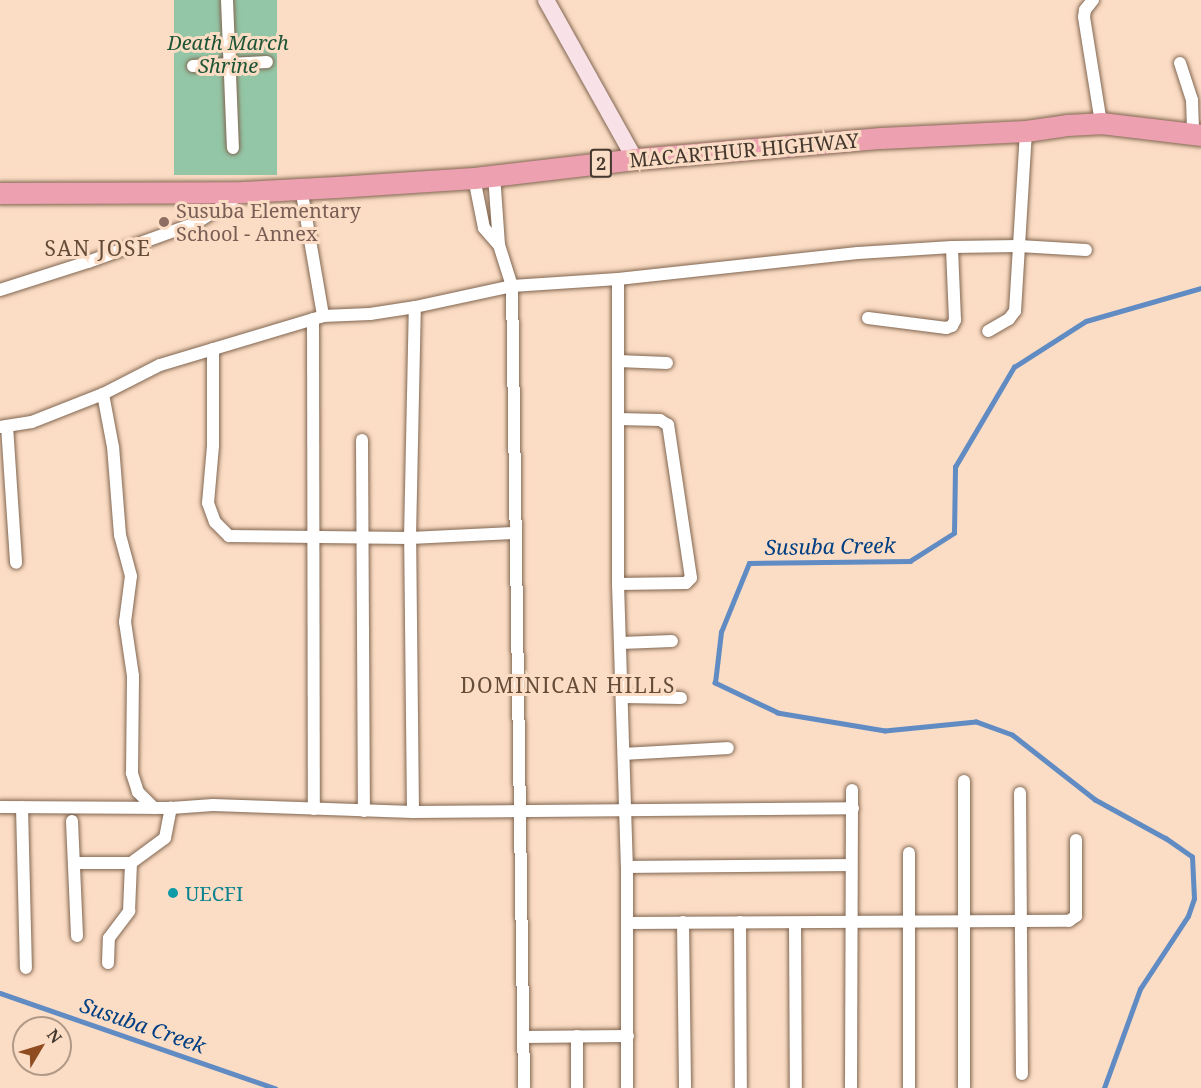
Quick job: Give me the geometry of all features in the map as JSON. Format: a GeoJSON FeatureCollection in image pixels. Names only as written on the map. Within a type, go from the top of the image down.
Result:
{"type":"FeatureCollection","features":[{"type":"Feature","properties":{"kind":"highway","name":"MACARTHUR HIGHWAY"},"geometry":{"type":"LineString","coordinates":[[0,193],[243,192],[484,177],[635,159],[881,138],[1026,131],[1067,124],[1101,123],[1197,134]]}},
{"type":"Feature","properties":{"kind":"street"},"geometry":{"type":"LineString","coordinates":[[227,0],[233,148]]}},
{"type":"Feature","properties":{"kind":"street"},"geometry":{"type":"LineString","coordinates":[[546,0],[635,159]]}},
{"type":"Feature","properties":{"kind":"street"},"geometry":{"type":"LineString","coordinates":[[1093,0],[1085,10],[1084,17],[1101,123]]}},
{"type":"Feature","properties":{"kind":"street"},"geometry":{"type":"LineString","coordinates":[[193,66],[267,62]]}},
{"type":"Feature","properties":{"kind":"street"},"geometry":{"type":"LineString","coordinates":[[1180,63],[1192,100],[1197,134]]}},
{"type":"Feature","properties":{"kind":"street"},"geometry":{"type":"LineString","coordinates":[[988,331],[1009,319],[1015,311],[1026,131]]}},
{"type":"Feature","properties":{"kind":"street"},"geometry":{"type":"LineString","coordinates":[[484,177],[484,228],[499,245]]}},
{"type":"Feature","properties":{"kind":"street"},"geometry":{"type":"LineString","coordinates":[[484,177],[499,245],[512,286],[513,533],[524,1088]]}},
{"type":"Feature","properties":{"kind":"street"},"geometry":{"type":"LineString","coordinates":[[301,188],[318,317],[312,537],[314,809]]}},
{"type":"Feature","properties":{"kind":"street"},"geometry":{"type":"LineString","coordinates":[[0,290],[38,280],[196,223],[243,192]]}},
{"type":"Feature","properties":{"kind":"street"},"geometry":{"type":"LineString","coordinates":[[16,563],[3,426],[32,422],[103,394],[160,365],[318,317],[370,314],[415,307],[512,286],[618,279],[858,253],[952,247],[1019,246],[1086,250]]}},
{"type":"Feature","properties":{"kind":"street"},"geometry":{"type":"LineString","coordinates":[[868,318],[946,328],[952,326],[955,320],[952,247]]}},
{"type":"Feature","properties":{"kind":"street"},"geometry":{"type":"LineString","coordinates":[[618,279],[618,584],[627,867],[627,1088]]}},
{"type":"Feature","properties":{"kind":"street"},"geometry":{"type":"LineString","coordinates":[[413,812],[410,538],[415,307]]}},
{"type":"Feature","properties":{"kind":"street"},"geometry":{"type":"LineString","coordinates":[[213,349],[213,446],[208,502],[215,522],[229,536],[236,538],[410,538],[513,533]]}},
{"type":"Feature","properties":{"kind":"street"},"geometry":{"type":"LineString","coordinates":[[618,361],[667,363]]}},
{"type":"Feature","properties":{"kind":"street"},"geometry":{"type":"LineString","coordinates":[[103,394],[113,447],[120,535],[131,576],[125,622],[133,676],[132,773],[138,792],[154,808]]}},
{"type":"Feature","properties":{"kind":"street"},"geometry":{"type":"LineString","coordinates":[[618,419],[660,420],[668,425],[691,578],[686,583],[618,584]]}},
{"type":"Feature","properties":{"kind":"street"},"geometry":{"type":"LineString","coordinates":[[362,440],[364,811]]}},
{"type":"Feature","properties":{"kind":"street"},"geometry":{"type":"LineString","coordinates":[[621,643],[672,641]]}},
{"type":"Feature","properties":{"kind":"street"},"geometry":{"type":"LineString","coordinates":[[622,697],[681,698]]}},
{"type":"Feature","properties":{"kind":"street"},"geometry":{"type":"LineString","coordinates":[[624,754],[728,748]]}},
{"type":"Feature","properties":{"kind":"street"},"geometry":{"type":"LineString","coordinates":[[964,781],[966,920],[964,1088]]}},
{"type":"Feature","properties":{"kind":"street"},"geometry":{"type":"LineString","coordinates":[[851,1088],[852,790]]}},
{"type":"Feature","properties":{"kind":"street"},"geometry":{"type":"LineString","coordinates":[[1020,793],[1022,1074]]}},
{"type":"Feature","properties":{"kind":"street"},"geometry":{"type":"LineString","coordinates":[[0,807],[171,808],[213,805],[413,812],[624,808],[853,808]]}},
{"type":"Feature","properties":{"kind":"street"},"geometry":{"type":"LineString","coordinates":[[22,807],[26,968]]}},
{"type":"Feature","properties":{"kind":"street"},"geometry":{"type":"LineString","coordinates":[[74,864],[131,862],[165,838],[171,808]]}},
{"type":"Feature","properties":{"kind":"street"},"geometry":{"type":"LineString","coordinates":[[72,821],[77,936]]}},
{"type":"Feature","properties":{"kind":"street"},"geometry":{"type":"LineString","coordinates":[[627,923],[853,924],[966,920],[1069,921],[1076,916],[1076,840]]}},
{"type":"Feature","properties":{"kind":"street"},"geometry":{"type":"LineString","coordinates":[[909,853],[909,1088]]}},
{"type":"Feature","properties":{"kind":"street"},"geometry":{"type":"LineString","coordinates":[[108,963],[108,938],[129,911],[131,862]]}},
{"type":"Feature","properties":{"kind":"street"},"geometry":{"type":"LineString","coordinates":[[627,867],[850,865]]}},
{"type":"Feature","properties":{"kind":"street"},"geometry":{"type":"LineString","coordinates":[[683,922],[685,1088]]}},
{"type":"Feature","properties":{"kind":"street"},"geometry":{"type":"LineString","coordinates":[[740,922],[741,1088]]}},
{"type":"Feature","properties":{"kind":"street"},"geometry":{"type":"LineString","coordinates":[[795,923],[796,1088]]}},
{"type":"Feature","properties":{"kind":"street"},"geometry":{"type":"LineString","coordinates":[[577,1036],[577,1088]]}},
{"type":"Feature","properties":{"kind":"street"},"geometry":{"type":"LineString","coordinates":[[523,1037],[628,1036]]}},
{"type":"Feature","properties":{"kind":"green space","name":"Death March Shrine"},"geometry":{"type":"Polygon","coordinates":[[[174,0],[277,0],[277,175],[174,175],[174,0]]]}},
{"type":"Feature","properties":{"kind":"waterway","name":"Susuba Creek"},"geometry":{"type":"LineString","coordinates":[[1104,1088],[1140,989],[1188,916],[1194,899],[1192,857],[1166,839],[1095,800],[1012,735],[976,722],[885,731],[778,713],[715,683],[721,632],[749,563],[910,561],[954,533],[955,467],[1014,367],[1086,321],[1201,288]]}},
{"type":"Feature","properties":{"kind":"waterway","name":"Susuba Creek"},"geometry":{"type":"LineString","coordinates":[[0,993],[275,1088]]}},
{"type":"Feature","properties":{"kind":"place","name":"Susuba Elementary School - Annex"},"geometry":{"type":"Point","coordinates":[164,222]}},
{"type":"Feature","properties":{"kind":"place","name":"UECFI"},"geometry":{"type":"Point","coordinates":[173,893]}},
{"type":"Feature","properties":{"kind":"district","name":"SAN JOSE"},"geometry":{"type":"Point","coordinates":[98,248]}},
{"type":"Feature","properties":{"kind":"district","name":"DOMINICAN HILLS"},"geometry":{"type":"Point","coordinates":[568,685]}}]}
